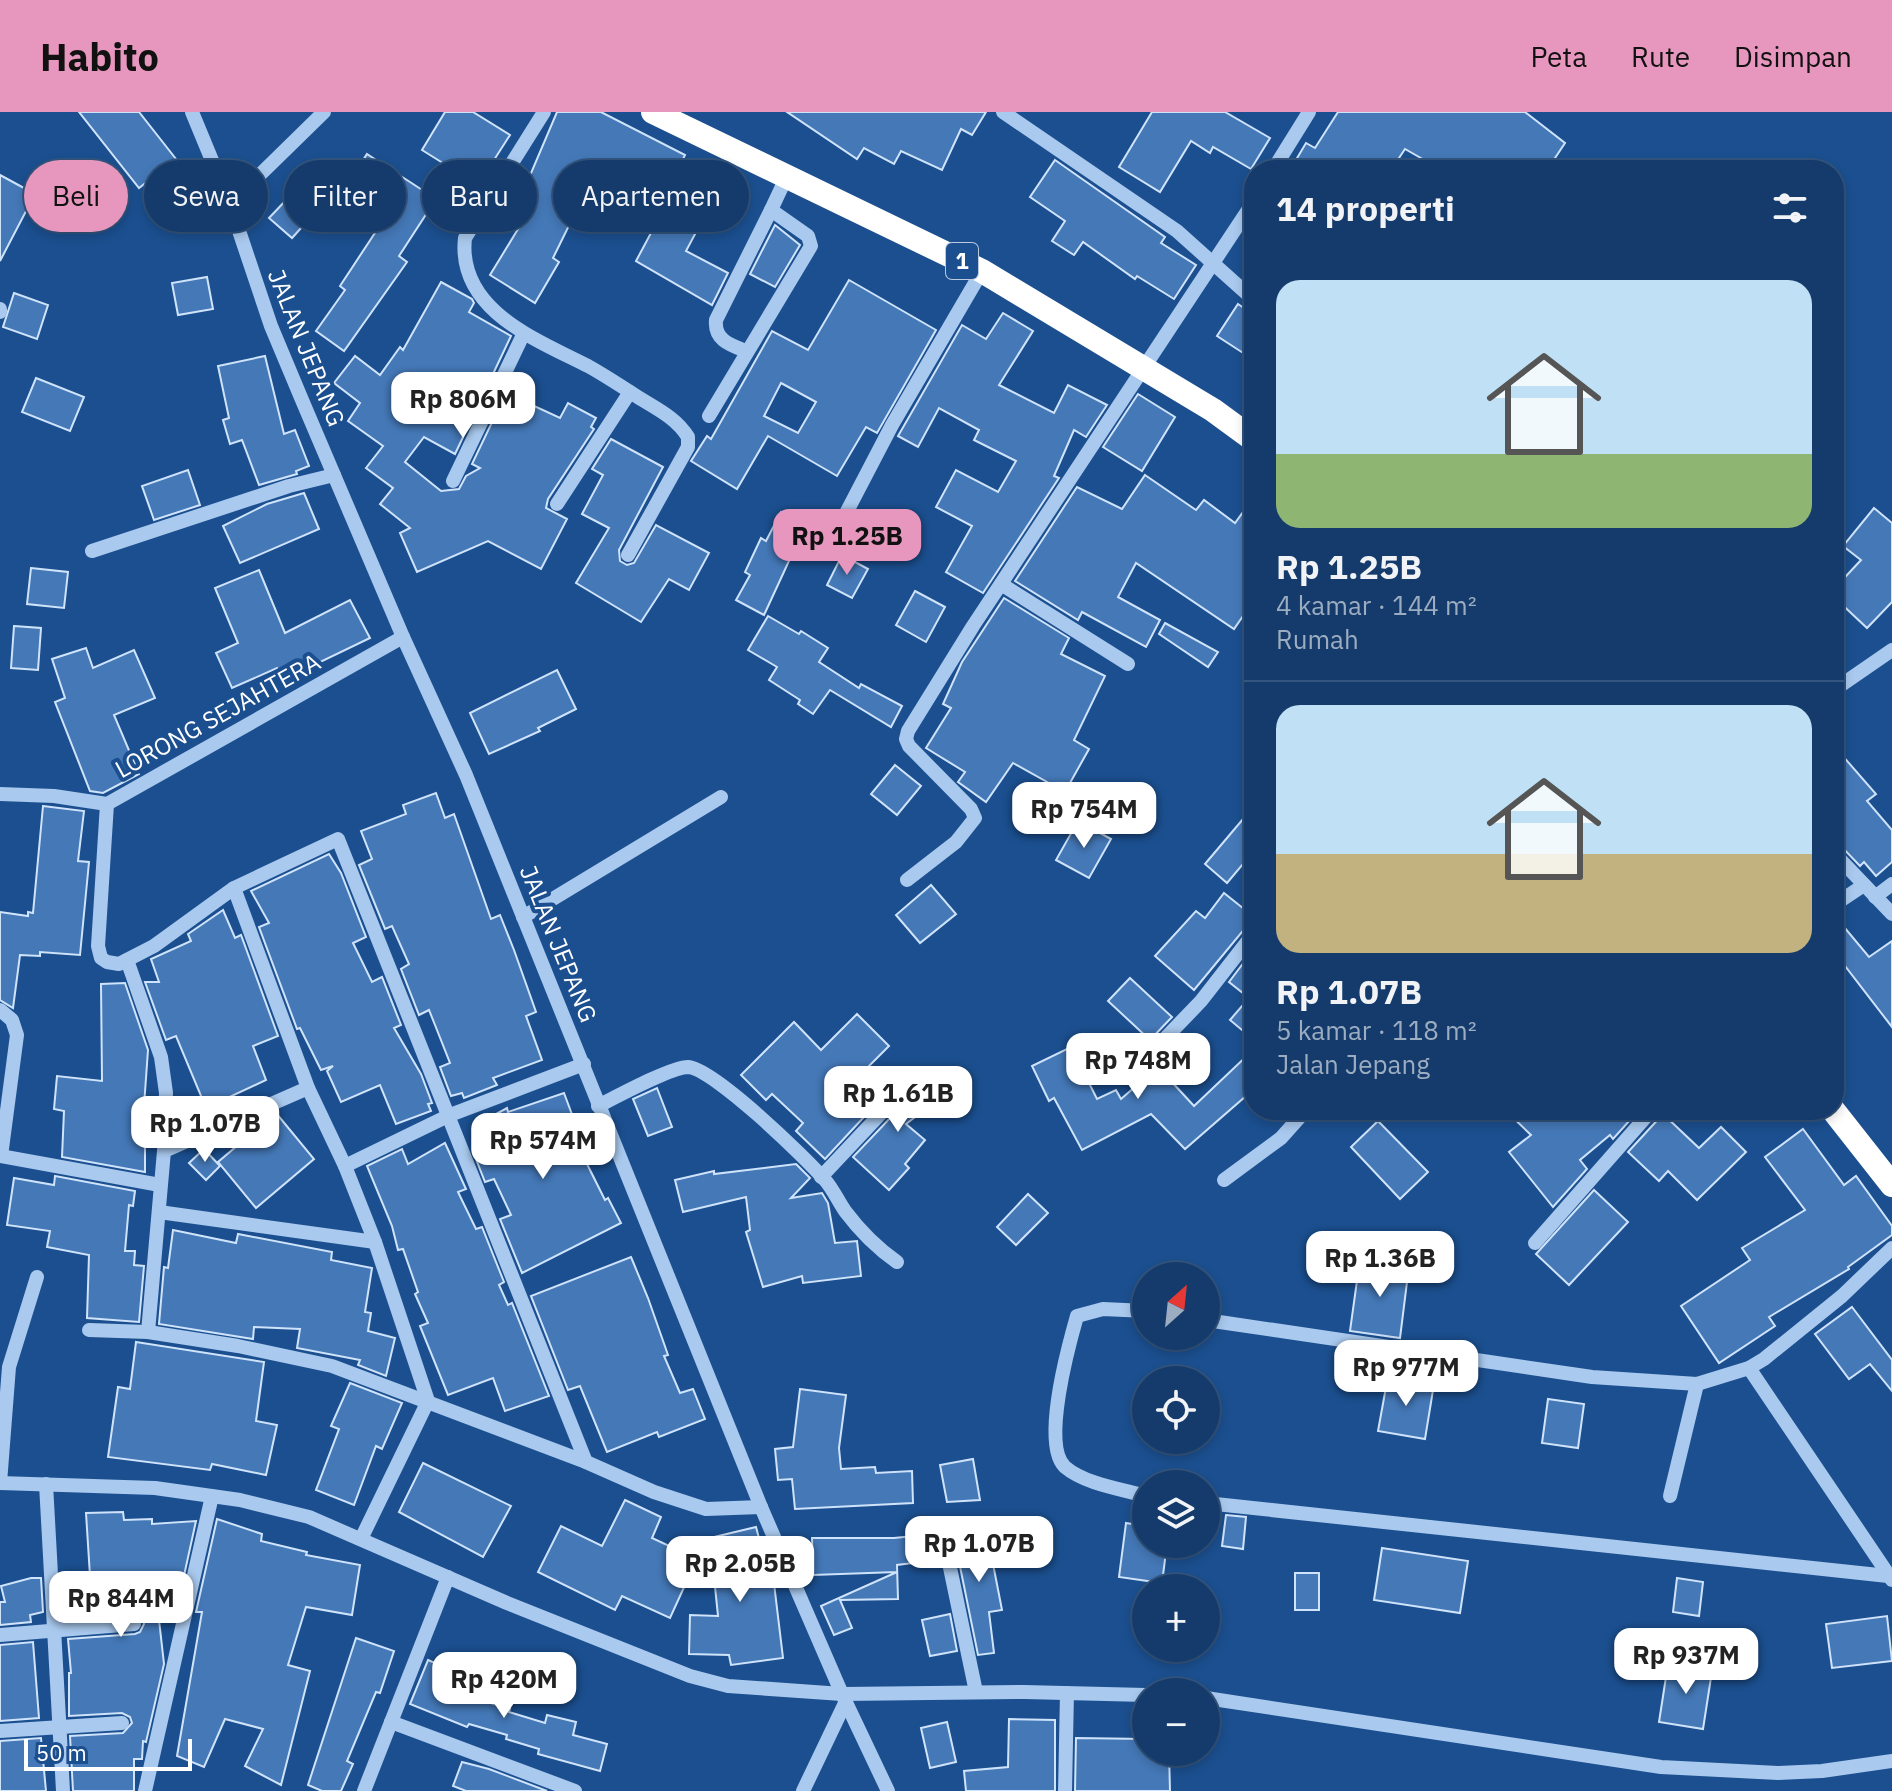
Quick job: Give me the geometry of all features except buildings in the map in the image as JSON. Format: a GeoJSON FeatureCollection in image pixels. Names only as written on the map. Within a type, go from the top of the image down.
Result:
{"type":"FeatureCollection","features":[{"type":"Feature","properties":{"kind":"highway","name":"1"},"geometry":{"type":"LineString","coordinates":[[653,112],[982,271],[1213,410],[1244,433]]}},
{"type":"Feature","properties":{"kind":"highway"},"geometry":{"type":"LineString","coordinates":[[1841,1120],[1892,1185]]}},
{"type":"Feature","properties":{"kind":"street","name":"JALAN JEPANG"},"geometry":{"type":"LineString","coordinates":[[192,112],[212,160]]}},
{"type":"Feature","properties":{"kind":"street"},"geometry":{"type":"LineString","coordinates":[[268,167],[324,112]]}},
{"type":"Feature","properties":{"kind":"street"},"geometry":{"type":"LineString","coordinates":[[544,112],[465,238],[464,247],[475,285],[492,310],[523,335],[591,368],[681,425],[688,437],[688,447],[628,555]]}},
{"type":"Feature","properties":{"kind":"street"},"geometry":{"type":"LineString","coordinates":[[1003,112],[1177,231],[1244,292]]}},
{"type":"Feature","properties":{"kind":"street"},"geometry":{"type":"LineString","coordinates":[[1279,160],[1309,112]]}},
{"type":"Feature","properties":{"kind":"street"},"geometry":{"type":"LineString","coordinates":[[746,351],[726,343],[715,329],[716,320],[786,178]]}},
{"type":"Feature","properties":{"kind":"street"},"geometry":{"type":"LineString","coordinates":[[709,416],[746,351],[793,281],[811,246],[808,236],[771,210]]}},
{"type":"Feature","properties":{"kind":"street"},"geometry":{"type":"LineString","coordinates":[[907,880],[956,842],[975,818],[971,809],[909,746],[906,739],[908,731],[1001,584],[1244,217]]}},
{"type":"Feature","properties":{"kind":"street","name":"JALAN JEPANG"},"geometry":{"type":"LineString","coordinates":[[239,232],[271,326],[403,637],[466,775],[761,1507],[888,1791]]}},
{"type":"Feature","properties":{"kind":"street"},"geometry":{"type":"LineString","coordinates":[[843,519],[892,425],[982,271]]}},
{"type":"Feature","properties":{"kind":"street"},"geometry":{"type":"LineString","coordinates":[[453,481],[523,335]]}},
{"type":"Feature","properties":{"kind":"street"},"geometry":{"type":"LineString","coordinates":[[557,504],[630,392]]}},
{"type":"Feature","properties":{"kind":"street"},"geometry":{"type":"LineString","coordinates":[[92,551],[289,486],[334,475]]}},
{"type":"Feature","properties":{"kind":"street"},"geometry":{"type":"LineString","coordinates":[[1001,584],[1128,664]]}},
{"type":"Feature","properties":{"kind":"street","name":"LORONG SEJAHTERA"},"geometry":{"type":"LineString","coordinates":[[0,794],[54,796],[107,804],[403,637]]}},
{"type":"Feature","properties":{"kind":"street"},"geometry":{"type":"LineString","coordinates":[[1844,682],[1892,650]]}},
{"type":"Feature","properties":{"kind":"street"},"geometry":{"type":"LineString","coordinates":[[523,917],[721,797]]}},
{"type":"Feature","properties":{"kind":"street"},"geometry":{"type":"LineString","coordinates":[[107,804],[98,946],[101,958],[119,964],[154,946],[234,888],[338,839],[586,1462]]}},
{"type":"Feature","properties":{"kind":"street"},"geometry":{"type":"LineString","coordinates":[[1844,864],[1892,914]]}},
{"type":"Feature","properties":{"kind":"street"},"geometry":{"type":"LineString","coordinates":[[1875,897],[1892,884]]}},
{"type":"Feature","properties":{"kind":"street"},"geometry":{"type":"LineString","coordinates":[[1844,898],[1864,885]]}},
{"type":"Feature","properties":{"kind":"street"},"geometry":{"type":"LineString","coordinates":[[234,888],[308,1088],[345,1166],[375,1242],[428,1401],[361,1539]]}},
{"type":"Feature","properties":{"kind":"street"},"geometry":{"type":"LineString","coordinates":[[1127,1078],[1201,1001],[1244,946]]}},
{"type":"Feature","properties":{"kind":"street"},"geometry":{"type":"LineString","coordinates":[[127,960],[161,1057],[166,1093],[148,1332]]}},
{"type":"Feature","properties":{"kind":"street"},"geometry":{"type":"LineString","coordinates":[[0,1010],[12,1020],[17,1035],[1,1156],[160,1185]]}},
{"type":"Feature","properties":{"kind":"street"},"geometry":{"type":"LineString","coordinates":[[345,1166],[450,1115],[584,1064]]}},
{"type":"Feature","properties":{"kind":"street"},"geometry":{"type":"LineString","coordinates":[[598,1106],[676,1070],[697,1069],[762,1120],[821,1177],[875,1246],[897,1262]]}},
{"type":"Feature","properties":{"kind":"street"},"geometry":{"type":"LineString","coordinates":[[821,1177],[886,1108],[886,1092],[878,1075]]}},
{"type":"Feature","properties":{"kind":"street"},"geometry":{"type":"LineString","coordinates":[[164,1151],[308,1088]]}},
{"type":"Feature","properties":{"kind":"street"},"geometry":{"type":"LineString","coordinates":[[1224,1180],[1281,1138],[1297,1120]]}},
{"type":"Feature","properties":{"kind":"street"},"geometry":{"type":"LineString","coordinates":[[1535,1243],[1643,1120]]}},
{"type":"Feature","properties":{"kind":"street"},"geometry":{"type":"LineString","coordinates":[[159,1212],[375,1242]]}},
{"type":"Feature","properties":{"kind":"street"},"geometry":{"type":"LineString","coordinates":[[1220,1322],[1592,1377],[1697,1384],[1749,1368],[1842,1296],[1892,1248]]}},
{"type":"Feature","properties":{"kind":"street"},"geometry":{"type":"LineString","coordinates":[[37,1277],[9,1367],[0,1483],[155,1488],[212,1496],[309,1517],[690,1676],[728,1686],[844,1697],[976,1692],[1132,1695]]}},
{"type":"Feature","properties":{"kind":"street"},"geometry":{"type":"LineString","coordinates":[[1132,1310],[1103,1309],[1077,1316],[1058,1386],[1057,1453],[1062,1465],[1080,1476],[1132,1492]]}},
{"type":"Feature","properties":{"kind":"street"},"geometry":{"type":"LineString","coordinates":[[89,1330],[148,1332],[238,1346],[332,1366],[586,1462],[654,1492],[706,1509],[761,1507]]}},
{"type":"Feature","properties":{"kind":"street"},"geometry":{"type":"LineString","coordinates":[[1749,1368],[1890,1578]]}},
{"type":"Feature","properties":{"kind":"street"},"geometry":{"type":"LineString","coordinates":[[1670,1496],[1697,1384]]}},
{"type":"Feature","properties":{"kind":"street"},"geometry":{"type":"LineString","coordinates":[[46,1484],[63,1791]]}},
{"type":"Feature","properties":{"kind":"street"},"geometry":{"type":"LineString","coordinates":[[145,1791],[212,1496]]}},
{"type":"Feature","properties":{"kind":"street"},"geometry":{"type":"LineString","coordinates":[[1220,1505],[1890,1578]]}},
{"type":"Feature","properties":{"kind":"street"},"geometry":{"type":"LineString","coordinates":[[943,1534],[976,1692]]}},
{"type":"Feature","properties":{"kind":"street"},"geometry":{"type":"LineString","coordinates":[[364,1791],[448,1577]]}},
{"type":"Feature","properties":{"kind":"street"},"geometry":{"type":"LineString","coordinates":[[0,1635],[134,1624]]}},
{"type":"Feature","properties":{"kind":"street"},"geometry":{"type":"LineString","coordinates":[[1065,1791],[1067,1693]]}},
{"type":"Feature","properties":{"kind":"street"},"geometry":{"type":"LineString","coordinates":[[803,1791],[844,1697]]}},
{"type":"Feature","properties":{"kind":"street"},"geometry":{"type":"LineString","coordinates":[[1220,1700],[1661,1767],[1778,1773],[1822,1771],[1892,1761]]}},
{"type":"Feature","properties":{"kind":"street"},"geometry":{"type":"LineString","coordinates":[[391,1722],[575,1791]]}},
{"type":"Feature","properties":{"kind":"street"},"geometry":{"type":"LineString","coordinates":[[0,1731],[122,1723]]}}]}
